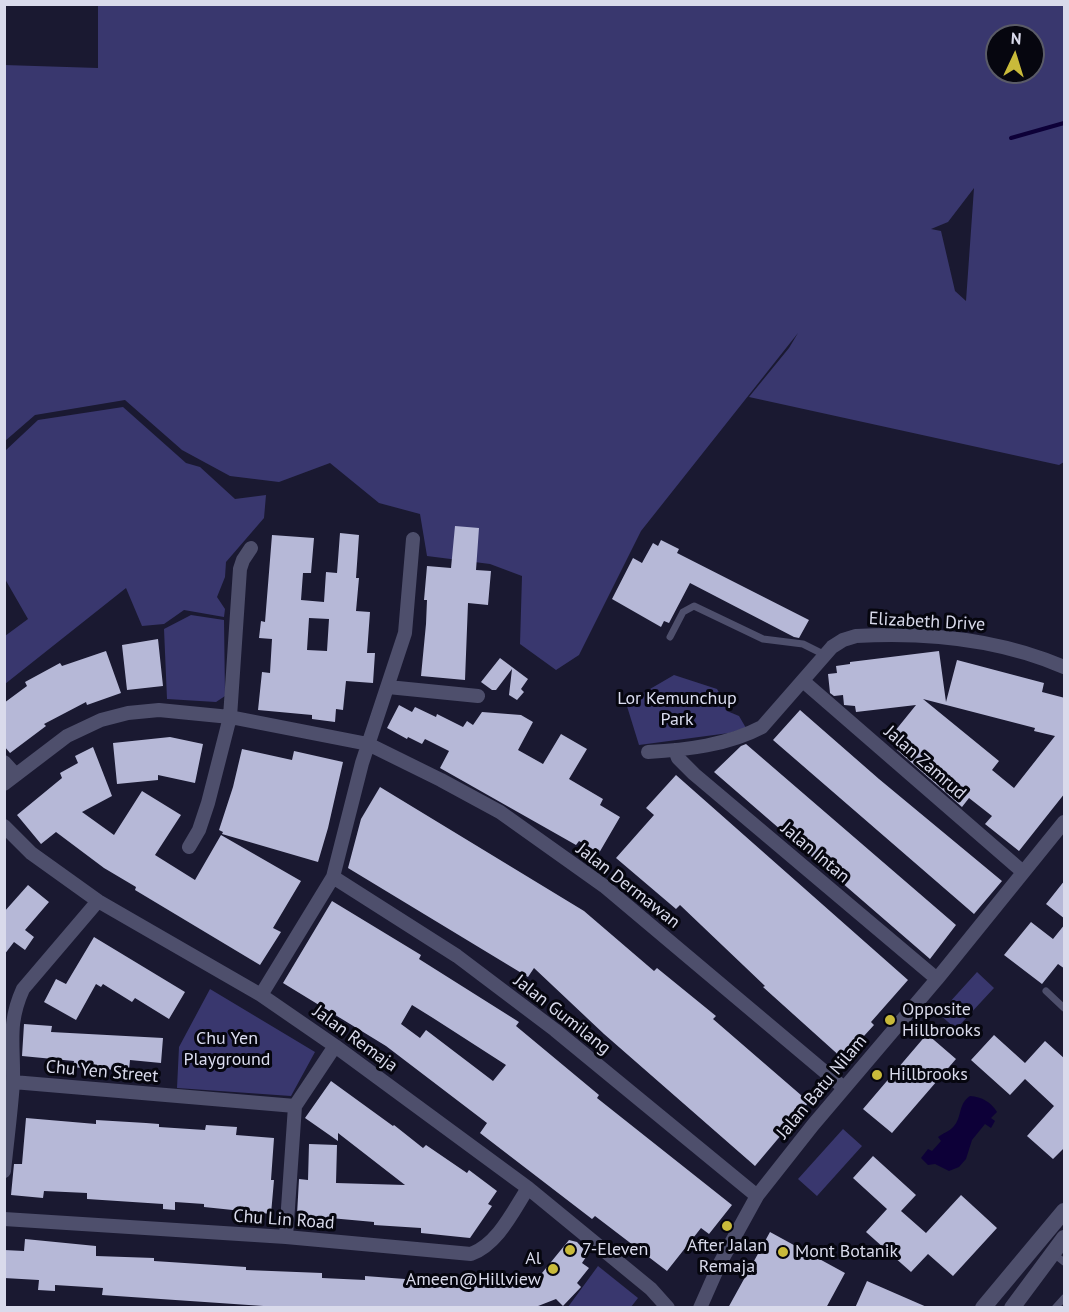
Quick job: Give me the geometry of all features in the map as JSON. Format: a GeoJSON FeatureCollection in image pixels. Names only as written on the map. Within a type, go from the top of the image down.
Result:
{"type":"FeatureCollection","features":[{"type":"Feature","properties":{"kind":"street"},"geometry":{"type":"LineString","coordinates":[[261,995],[333,877],[368,744],[405,633],[413,539]]}},
{"type":"Feature","properties":{"kind":"street"},"geometry":{"type":"LineString","coordinates":[[189,847],[199,830],[208,803],[230,717],[240,569],[250,548]]}},
{"type":"Feature","properties":{"kind":"street","name":"Elizabeth Drive"},"geometry":{"type":"LineString","coordinates":[[648,752],[719,742],[755,731],[762,727],[832,647],[856,636],[953,638],[996,644],[1039,656],[1065,667]]}},
{"type":"Feature","properties":{"kind":"street","name":"Jalan Zamrud"},"geometry":{"type":"LineString","coordinates":[[803,681],[1023,872]]}},
{"type":"Feature","properties":{"kind":"street"},"geometry":{"type":"LineString","coordinates":[[388,687],[478,696]]}},
{"type":"Feature","properties":{"kind":"street","name":"Jalan Dermawan"},"geometry":{"type":"LineString","coordinates":[[4,784],[68,736],[101,720],[128,713],[159,710],[230,717],[368,744],[500,812],[595,880],[844,1088]]}},
{"type":"Feature","properties":{"kind":"street","name":"Jalan Intan"},"geometry":{"type":"LineString","coordinates":[[675,750],[678,758],[694,774],[937,979]]}},
{"type":"Feature","properties":{"kind":"street"},"geometry":{"type":"LineString","coordinates":[[4,762],[15,774]]}},
{"type":"Feature","properties":{"kind":"street","name":"Jalan Batu Nilam"},"geometry":{"type":"LineString","coordinates":[[700,1308],[719,1265],[757,1196],[1065,822]]}},
{"type":"Feature","properties":{"kind":"street","name":"Jalan Remaja"},"geometry":{"type":"LineString","coordinates":[[4,826],[31,853],[98,901],[261,995],[335,1046],[528,1188],[651,1290],[668,1308]]}},
{"type":"Feature","properties":{"kind":"street","name":"Jalan Gumilang"},"geometry":{"type":"LineString","coordinates":[[333,877],[466,963],[555,1030],[757,1196]]}},
{"type":"Feature","properties":{"kind":"street"},"geometry":{"type":"LineString","coordinates":[[4,1171],[12,1082],[12,1024],[15,1006],[23,989],[98,901]]}},
{"type":"Feature","properties":{"kind":"street"},"geometry":{"type":"LineString","coordinates":[[286,1237],[295,1106],[335,1046]]}},
{"type":"Feature","properties":{"kind":"street","name":"Chu Yen Street"},"geometry":{"type":"LineString","coordinates":[[12,1082],[295,1106]]}},
{"type":"Feature","properties":{"kind":"street","name":"Chu Lin Road"},"geometry":{"type":"LineString","coordinates":[[4,1219],[286,1237],[471,1254],[482,1250],[492,1241],[528,1188]]}},
{"type":"Feature","properties":{"kind":"street"},"geometry":{"type":"LineString","coordinates":[[983,1308],[1065,1211]]}},
{"type":"Feature","properties":{"kind":"street"},"geometry":{"type":"LineString","coordinates":[[1012,1308],[1058,1257],[1065,1238]]}},
{"type":"Feature","properties":{"kind":"lane"},"geometry":{"type":"LineString","coordinates":[[670,636],[683,612],[694,606],[763,639],[802,644],[825,655]]}},
{"type":"Feature","properties":{"kind":"lane"},"geometry":{"type":"LineString","coordinates":[[1046,991],[1065,1008]]}},
{"type":"Feature","properties":{"kind":"lane"},"geometry":{"type":"LineString","coordinates":[[1055,1308],[1065,1298]]}},
{"type":"Feature","properties":{"kind":"green space"},"geometry":{"type":"Polygon","coordinates":[[[98,5],[1064,5],[1064,462],[1059,465],[749,397],[789,348],[798,333],[641,531],[579,655],[556,670],[520,644],[522,576],[490,564],[427,556],[420,514],[379,503],[330,463],[279,482],[230,476],[182,450],[125,400],[35,415],[5,441],[4,65],[98,68],[98,5]],[[974,188],[948,222],[931,229],[941,231],[955,291],[966,301],[974,188]]]}},
{"type":"Feature","properties":{"kind":"green space"},"geometry":{"type":"Polygon","coordinates":[[[123,407],[186,463],[200,467],[235,499],[266,495],[264,518],[226,562],[225,577],[217,597],[225,609],[224,617],[184,610],[164,624],[142,626],[126,588],[5,684],[5,636],[28,619],[5,579],[5,451],[38,420],[123,407]]]}},
{"type":"Feature","properties":{"kind":"green space"},"geometry":{"type":"Polygon","coordinates":[[[191,615],[224,620],[225,696],[216,702],[167,699],[164,629],[191,615]]]}},
{"type":"Feature","properties":{"kind":"green space","name":"Lor Kemunchup Park"},"geometry":{"type":"Polygon","coordinates":[[[674,675],[717,689],[727,711],[739,716],[746,728],[729,733],[639,745],[626,703],[674,675]]]}},
{"type":"Feature","properties":{"kind":"green space"},"geometry":{"type":"Polygon","coordinates":[[[977,972],[994,988],[956,1029],[939,1014],[977,972]]]}},
{"type":"Feature","properties":{"kind":"green space","name":"Chu Yen Playground"},"geometry":{"type":"Polygon","coordinates":[[[210,989],[315,1052],[291,1096],[177,1088],[179,1047],[210,989]]]}},
{"type":"Feature","properties":{"kind":"green space"},"geometry":{"type":"Polygon","coordinates":[[[843,1129],[862,1146],[817,1196],[798,1179],[843,1129]]]}},
{"type":"Feature","properties":{"kind":"green space"},"geometry":{"type":"Polygon","coordinates":[[[598,1266],[638,1298],[631,1307],[568,1307],[598,1266]]]}},
{"type":"Feature","properties":{"kind":"shaded area"},"geometry":{"type":"Polygon","coordinates":[[[970,1096],[986,1101],[997,1112],[991,1118],[995,1121],[991,1128],[985,1124],[972,1140],[966,1159],[959,1167],[949,1171],[935,1164],[928,1165],[921,1158],[928,1149],[932,1151],[941,1141],[938,1137],[954,1126],[966,1099],[970,1096]]]}},
{"type":"Feature","properties":{"kind":"building"},"geometry":{"type":"Polygon","coordinates":[[[455,526],[479,528],[476,570],[491,571],[488,605],[468,603],[465,680],[421,676],[426,624],[427,600],[424,600],[427,566],[451,568],[455,526]]]}},
{"type":"Feature","properties":{"kind":"building"},"geometry":{"type":"Polygon","coordinates":[[[340,533],[359,535],[356,611],[370,612],[367,653],[375,653],[373,683],[346,681],[343,710],[336,709],[335,722],[312,719],[312,715],[258,710],[262,672],[270,673],[272,639],[259,638],[261,621],[265,622],[272,535],[314,538],[311,573],[303,573],[301,600],[324,602],[326,572],[337,573],[340,533]],[[309,618],[307,650],[327,651],[329,619],[309,618]]]}},
{"type":"Feature","properties":{"kind":"building"},"geometry":{"type":"Polygon","coordinates":[[[661,540],[679,549],[677,553],[809,620],[799,638],[690,583],[669,623],[664,621],[661,627],[612,599],[633,558],[642,563],[653,543],[658,546],[661,540]]]}},
{"type":"Feature","properties":{"kind":"building"},"geometry":{"type":"Polygon","coordinates":[[[158,639],[163,686],[127,690],[122,645],[158,639]]]}},
{"type":"Feature","properties":{"kind":"building"},"geometry":{"type":"Polygon","coordinates":[[[106,651],[121,693],[87,705],[86,702],[44,724],[46,726],[10,753],[4,746],[4,703],[27,686],[25,682],[60,663],[62,666],[106,651]]]}},
{"type":"Feature","properties":{"kind":"building"},"geometry":{"type":"Polygon","coordinates":[[[939,651],[946,702],[957,660],[1044,683],[1042,692],[1065,698],[1065,793],[1019,851],[985,824],[992,816],[969,798],[962,807],[897,750],[905,740],[895,731],[916,705],[856,712],[855,706],[844,705],[843,695],[834,696],[830,693],[828,674],[837,673],[836,666],[850,664],[850,662],[939,651]],[[923,699],[999,761],[992,770],[1014,788],[1055,736],[1034,731],[1035,728],[923,699]]]}},
{"type":"Feature","properties":{"kind":"building"},"geometry":{"type":"Polygon","coordinates":[[[500,658],[528,679],[521,689],[524,692],[517,700],[509,695],[512,669],[496,690],[492,690],[481,682],[500,658]]]}},
{"type":"Feature","properties":{"kind":"building"},"geometry":{"type":"Polygon","coordinates":[[[399,705],[412,712],[415,707],[436,717],[437,714],[463,727],[467,721],[473,725],[482,712],[521,715],[533,722],[518,750],[543,764],[561,734],[587,749],[569,779],[603,799],[600,805],[620,817],[599,853],[579,841],[576,845],[440,768],[449,751],[425,739],[422,744],[408,737],[407,739],[387,728],[399,705]]]}},
{"type":"Feature","properties":{"kind":"building"},"geometry":{"type":"Polygon","coordinates":[[[800,710],[1002,881],[974,914],[773,740],[800,710]]]}},
{"type":"Feature","properties":{"kind":"building"},"geometry":{"type":"Polygon","coordinates":[[[170,737],[203,744],[195,783],[158,775],[158,780],[117,784],[113,743],[170,737]]]}},
{"type":"Feature","properties":{"kind":"building"},"geometry":{"type":"Polygon","coordinates":[[[746,744],[956,925],[930,959],[714,772],[746,744]]]}},
{"type":"Feature","properties":{"kind":"building"},"geometry":{"type":"Polygon","coordinates":[[[93,747],[112,796],[82,812],[114,835],[142,791],[181,815],[155,855],[195,880],[221,835],[301,881],[273,928],[281,932],[260,965],[135,890],[136,887],[104,868],[56,832],[41,844],[17,815],[62,778],[60,773],[78,763],[75,756],[93,747]]]}},
{"type":"Feature","properties":{"kind":"building"},"geometry":{"type":"Polygon","coordinates":[[[242,749],[292,760],[294,751],[343,762],[318,862],[222,834],[223,832],[219,830],[242,749]]]}},
{"type":"Feature","properties":{"kind":"building"},"geometry":{"type":"Polygon","coordinates":[[[676,775],[908,980],[871,1022],[874,1025],[843,1059],[763,987],[765,986],[680,905],[676,909],[616,858],[654,815],[646,808],[676,775]]]}},
{"type":"Feature","properties":{"kind":"building"},"geometry":{"type":"Polygon","coordinates":[[[380,787],[584,911],[654,971],[657,968],[716,1016],[713,1019],[809,1102],[755,1166],[604,1034],[534,968],[528,977],[348,868],[361,819],[380,787]]]}},
{"type":"Feature","properties":{"kind":"building"},"geometry":{"type":"Polygon","coordinates":[[[1065,880],[1065,919],[1046,904],[1065,880]]]}},
{"type":"Feature","properties":{"kind":"building"},"geometry":{"type":"Polygon","coordinates":[[[28,885],[49,902],[25,930],[34,937],[25,950],[14,942],[4,955],[4,912],[28,885]]]}},
{"type":"Feature","properties":{"kind":"building"},"geometry":{"type":"Polygon","coordinates":[[[332,901],[421,955],[419,959],[519,1022],[516,1026],[599,1095],[597,1098],[732,1205],[709,1234],[701,1228],[667,1271],[595,1216],[592,1219],[480,1133],[487,1123],[386,1046],[283,983],[332,901]],[[412,1005],[401,1024],[420,1038],[426,1030],[493,1081],[506,1065],[412,1005]]]}},
{"type":"Feature","properties":{"kind":"building"},"geometry":{"type":"Polygon","coordinates":[[[1031,922],[1053,939],[1065,924],[1065,969],[1058,964],[1042,984],[1004,955],[1031,922]]]}},
{"type":"Feature","properties":{"kind":"building"},"geometry":{"type":"Polygon","coordinates":[[[94,937],[185,992],[169,1019],[135,998],[132,1002],[103,984],[101,987],[96,984],[76,1020],[44,1002],[56,979],[66,984],[94,937]]]}},
{"type":"Feature","properties":{"kind":"building"},"geometry":{"type":"Polygon","coordinates":[[[24,1024],[52,1026],[51,1032],[163,1038],[161,1063],[130,1060],[129,1070],[91,1069],[73,1067],[74,1061],[22,1056],[24,1024]]]}},
{"type":"Feature","properties":{"kind":"building"},"geometry":{"type":"Polygon","coordinates":[[[927,1034],[956,1059],[892,1133],[863,1109],[927,1034]]]}},
{"type":"Feature","properties":{"kind":"building"},"geometry":{"type":"Polygon","coordinates":[[[994,1035],[1025,1063],[1045,1041],[1065,1059],[1065,1147],[1053,1159],[1027,1136],[1054,1106],[1025,1079],[1010,1095],[971,1060],[994,1035]]]}},
{"type":"Feature","properties":{"kind":"building"},"geometry":{"type":"Polygon","coordinates":[[[331,1081],[423,1148],[426,1145],[467,1173],[469,1170],[497,1191],[488,1204],[492,1206],[470,1238],[421,1233],[421,1228],[374,1225],[374,1222],[297,1215],[299,1179],[308,1180],[309,1144],[337,1145],[336,1183],[405,1185],[338,1133],[338,1141],[305,1118],[331,1081]]]}},
{"type":"Feature","properties":{"kind":"building"},"geometry":{"type":"Polygon","coordinates":[[[26,1118],[96,1124],[96,1120],[146,1123],[159,1124],[159,1127],[205,1130],[206,1125],[237,1127],[236,1135],[274,1138],[271,1214],[175,1202],[175,1210],[163,1209],[163,1204],[87,1199],[87,1193],[44,1191],[43,1198],[11,1195],[14,1164],[22,1164],[26,1118]]]}},
{"type":"Feature","properties":{"kind":"building"},"geometry":{"type":"Polygon","coordinates":[[[873,1156],[916,1195],[901,1211],[926,1233],[961,1195],[997,1228],[953,1276],[928,1254],[911,1272],[866,1232],[887,1209],[853,1178],[873,1156]]]}},
{"type":"Feature","properties":{"kind":"building","name":"Mont Botanik"},"geometry":{"type":"Polygon","coordinates":[[[770,1232],[845,1273],[826,1308],[728,1308],[770,1232]]]}},
{"type":"Feature","properties":{"kind":"building"},"geometry":{"type":"Polygon","coordinates":[[[25,1239],[96,1246],[96,1256],[154,1258],[154,1261],[246,1267],[246,1270],[322,1273],[322,1278],[365,1280],[365,1276],[445,1282],[487,1283],[488,1280],[533,1284],[569,1240],[577,1242],[588,1254],[582,1263],[589,1268],[577,1283],[581,1287],[563,1306],[556,1299],[533,1308],[278,1307],[102,1295],[103,1288],[55,1285],[55,1291],[38,1290],[39,1280],[4,1278],[4,1250],[24,1251],[25,1239]]]}},
{"type":"Feature","properties":{"kind":"building"},"geometry":{"type":"Polygon","coordinates":[[[867,1281],[929,1308],[855,1308],[867,1281]]]}},
{"type":"Feature","properties":{"kind":"waterway"},"geometry":{"type":"LineString","coordinates":[[1011,138],[1064,123]]}},
{"type":"Feature","properties":{"kind":"place","name":"Opposite Hillbrooks"},"geometry":{"type":"Point","coordinates":[890,1020]}},
{"type":"Feature","properties":{"kind":"place","name":"Hillbrooks"},"geometry":{"type":"Point","coordinates":[877,1075]}},
{"type":"Feature","properties":{"kind":"place","name":"After Jalan Remaja"},"geometry":{"type":"Point","coordinates":[727,1226]}},
{"type":"Feature","properties":{"kind":"place","name":"7-Eleven"},"geometry":{"type":"Point","coordinates":[570,1250]}},
{"type":"Feature","properties":{"kind":"place","name":"Mont Botanik"},"geometry":{"type":"Point","coordinates":[783,1252]}},
{"type":"Feature","properties":{"kind":"place","name":"Al Ameen@Hillview"},"geometry":{"type":"Point","coordinates":[553,1269]}}]}
